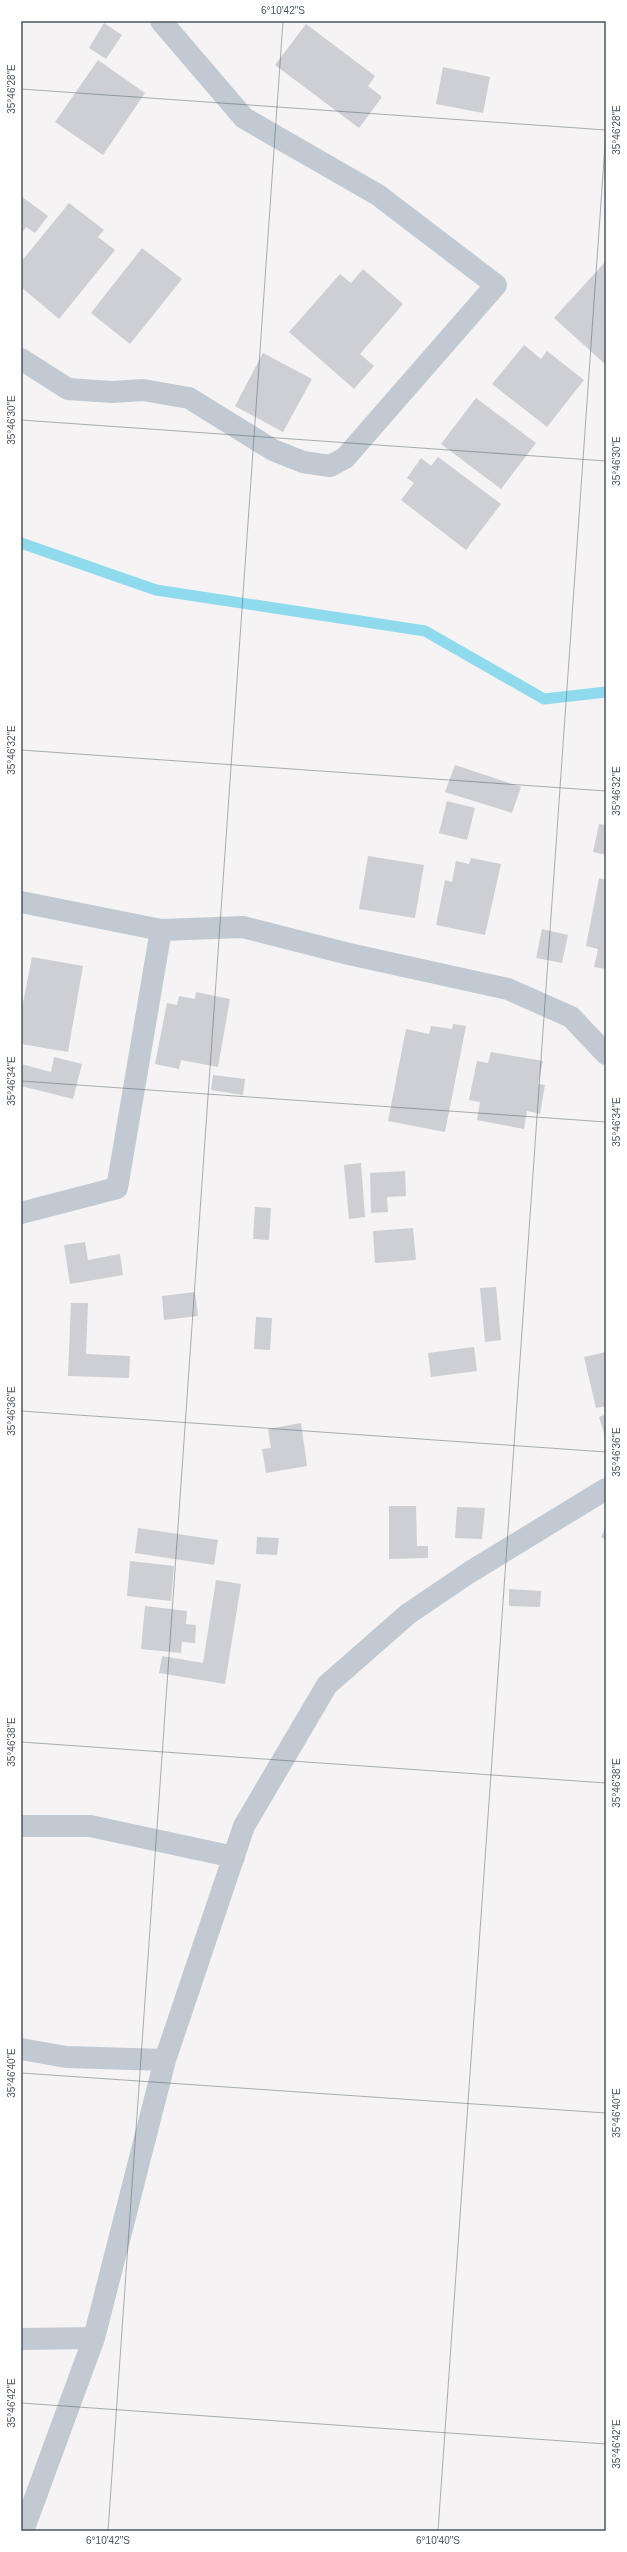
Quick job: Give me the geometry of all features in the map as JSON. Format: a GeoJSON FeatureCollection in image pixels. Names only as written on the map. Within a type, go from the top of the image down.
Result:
{"type":"FeatureCollection","features":[{"type":"Feature","properties":{"kind":"street"},"geometry":{"type":"LineString","coordinates":[[21,359],[68,389],[112,392],[143,390],[189,398],[273,450],[303,462],[330,466],[345,458],[496,284],[378,195],[244,118],[161,21]]}},
{"type":"Feature","properties":{"kind":"street"},"geometry":{"type":"LineString","coordinates":[[21,902],[161,930],[243,927],[348,954],[508,989],[571,1018],[606,1054]]}},
{"type":"Feature","properties":{"kind":"street"},"geometry":{"type":"LineString","coordinates":[[21,1213],[117,1188],[161,930]]}},
{"type":"Feature","properties":{"kind":"street"},"geometry":{"type":"LineString","coordinates":[[23,2531],[94,2338],[165,2060],[244,1826],[327,1685],[408,1614],[470,1572],[606,1490]]}},
{"type":"Feature","properties":{"kind":"street"},"geometry":{"type":"LineString","coordinates":[[21,1826],[90,1826],[234,1857]]}},
{"type":"Feature","properties":{"kind":"street"},"geometry":{"type":"LineString","coordinates":[[21,2049],[66,2057],[165,2060]]}},
{"type":"Feature","properties":{"kind":"street"},"geometry":{"type":"LineString","coordinates":[[21,2339],[94,2338]]}},
{"type":"Feature","properties":{"kind":"building"},"geometry":{"type":"Polygon","coordinates":[[[104,23],[122,35],[106,59],[89,48],[104,23]]]}},
{"type":"Feature","properties":{"kind":"building"},"geometry":{"type":"Polygon","coordinates":[[[306,24],[375,76],[368,86],[382,97],[359,128],[275,65],[306,24]]]}},
{"type":"Feature","properties":{"kind":"building"},"geometry":{"type":"Polygon","coordinates":[[[98,60],[145,93],[103,155],[55,122],[98,60]]]}},
{"type":"Feature","properties":{"kind":"building"},"geometry":{"type":"Polygon","coordinates":[[[443,67],[490,77],[483,113],[436,104],[443,67]]]}},
{"type":"Feature","properties":{"kind":"building"},"geometry":{"type":"Polygon","coordinates":[[[21,196],[48,216],[35,233],[26,227],[21,234],[21,196]]]}},
{"type":"Feature","properties":{"kind":"building"},"geometry":{"type":"Polygon","coordinates":[[[69,203],[104,230],[98,237],[115,250],[59,319],[21,287],[21,262],[69,203]]]}},
{"type":"Feature","properties":{"kind":"building"},"geometry":{"type":"Polygon","coordinates":[[[142,248],[182,279],[130,344],[91,313],[142,248]]]}},
{"type":"Feature","properties":{"kind":"building"},"geometry":{"type":"Polygon","coordinates":[[[606,261],[606,365],[554,318],[606,261]]]}},
{"type":"Feature","properties":{"kind":"building"},"geometry":{"type":"Polygon","coordinates":[[[363,269],[403,304],[360,354],[374,366],[354,389],[289,332],[340,274],[351,283],[363,269]]]}},
{"type":"Feature","properties":{"kind":"building"},"geometry":{"type":"Polygon","coordinates":[[[524,345],[541,359],[547,351],[584,380],[547,427],[492,384],[524,345]]]}},
{"type":"Feature","properties":{"kind":"building"},"geometry":{"type":"Polygon","coordinates":[[[263,353],[312,379],[283,432],[235,406],[263,353]]]}},
{"type":"Feature","properties":{"kind":"building"},"geometry":{"type":"Polygon","coordinates":[[[476,398],[536,443],[501,489],[441,444],[476,398]]]}},
{"type":"Feature","properties":{"kind":"building"},"geometry":{"type":"Polygon","coordinates":[[[438,457],[501,504],[466,550],[401,500],[414,483],[407,478],[421,458],[431,466],[438,457]]]}},
{"type":"Feature","properties":{"kind":"building"},"geometry":{"type":"Polygon","coordinates":[[[455,765],[521,787],[512,813],[445,792],[455,765]]]}},
{"type":"Feature","properties":{"kind":"building"},"geometry":{"type":"Polygon","coordinates":[[[447,801],[475,808],[467,840],[439,833],[447,801]]]}},
{"type":"Feature","properties":{"kind":"building"},"geometry":{"type":"Polygon","coordinates":[[[599,824],[606,825],[606,855],[593,852],[599,824]]]}},
{"type":"Feature","properties":{"kind":"building"},"geometry":{"type":"Polygon","coordinates":[[[368,856],[424,865],[415,918],[359,909],[368,856]]]}},
{"type":"Feature","properties":{"kind":"building"},"geometry":{"type":"Polygon","coordinates":[[[471,858],[501,864],[485,935],[436,925],[445,880],[452,882],[456,861],[469,864],[471,858]]]}},
{"type":"Feature","properties":{"kind":"building"},"geometry":{"type":"Polygon","coordinates":[[[599,878],[606,880],[606,969],[594,967],[598,949],[586,946],[599,878]]]}},
{"type":"Feature","properties":{"kind":"building"},"geometry":{"type":"Polygon","coordinates":[[[542,929],[568,935],[562,963],[536,958],[542,929]]]}},
{"type":"Feature","properties":{"kind":"building"},"geometry":{"type":"Polygon","coordinates":[[[32,957],[83,966],[68,1052],[21,1044],[21,1013],[32,957]]]}},
{"type":"Feature","properties":{"kind":"building"},"geometry":{"type":"Polygon","coordinates":[[[196,992],[230,999],[218,1067],[181,1060],[179,1069],[155,1064],[167,1003],[177,1005],[179,996],[195,999],[196,992]]]}},
{"type":"Feature","properties":{"kind":"building"},"geometry":{"type":"Polygon","coordinates":[[[453,1024],[466,1026],[445,1132],[388,1121],[406,1029],[429,1034],[431,1026],[452,1029],[453,1024]]]}},
{"type":"Feature","properties":{"kind":"building"},"geometry":{"type":"Polygon","coordinates":[[[491,1052],[543,1061],[538,1084],[545,1085],[540,1114],[527,1111],[524,1129],[477,1120],[480,1102],[469,1100],[477,1061],[488,1063],[491,1052]]]}},
{"type":"Feature","properties":{"kind":"building"},"geometry":{"type":"Polygon","coordinates":[[[54,1057],[82,1064],[73,1099],[21,1086],[21,1064],[51,1072],[54,1057]]]}},
{"type":"Feature","properties":{"kind":"building"},"geometry":{"type":"Polygon","coordinates":[[[213,1075],[245,1079],[243,1095],[211,1090],[213,1075]]]}},
{"type":"Feature","properties":{"kind":"building"},"geometry":{"type":"Polygon","coordinates":[[[361,1163],[365,1217],[349,1219],[344,1165],[361,1163]]]}},
{"type":"Feature","properties":{"kind":"building"},"geometry":{"type":"Polygon","coordinates":[[[405,1171],[406,1196],[387,1197],[388,1212],[371,1213],[370,1173],[405,1171]]]}},
{"type":"Feature","properties":{"kind":"building"},"geometry":{"type":"Polygon","coordinates":[[[255,1207],[271,1208],[269,1240],[253,1239],[255,1207]]]}},
{"type":"Feature","properties":{"kind":"building"},"geometry":{"type":"Polygon","coordinates":[[[413,1228],[416,1260],[375,1263],[373,1231],[413,1228]]]}},
{"type":"Feature","properties":{"kind":"building"},"geometry":{"type":"Polygon","coordinates":[[[85,1242],[88,1260],[120,1254],[123,1275],[70,1284],[64,1245],[85,1242]]]}},
{"type":"Feature","properties":{"kind":"building"},"geometry":{"type":"Polygon","coordinates":[[[496,1287],[501,1340],[485,1342],[480,1288],[496,1287]]]}},
{"type":"Feature","properties":{"kind":"building"},"geometry":{"type":"Polygon","coordinates":[[[195,1292],[198,1316],[164,1320],[162,1296],[195,1292]]]}},
{"type":"Feature","properties":{"kind":"building"},"geometry":{"type":"Polygon","coordinates":[[[71,1303],[88,1303],[86,1354],[130,1356],[129,1378],[68,1376],[71,1303]]]}},
{"type":"Feature","properties":{"kind":"building"},"geometry":{"type":"Polygon","coordinates":[[[256,1317],[272,1318],[270,1350],[254,1349],[256,1317]]]}},
{"type":"Feature","properties":{"kind":"building"},"geometry":{"type":"Polygon","coordinates":[[[474,1347],[477,1371],[431,1377],[428,1353],[474,1347]]]}},
{"type":"Feature","properties":{"kind":"building"},"geometry":{"type":"Polygon","coordinates":[[[606,1352],[606,1406],[596,1408],[584,1357],[606,1352]]]}},
{"type":"Feature","properties":{"kind":"building"},"geometry":{"type":"Polygon","coordinates":[[[606,1414],[606,1440],[599,1417],[606,1414]]]}},
{"type":"Feature","properties":{"kind":"building"},"geometry":{"type":"Polygon","coordinates":[[[301,1423],[307,1466],[266,1473],[262,1449],[271,1448],[268,1429],[301,1423]]]}},
{"type":"Feature","properties":{"kind":"building"},"geometry":{"type":"Polygon","coordinates":[[[389,1506],[416,1506],[417,1546],[428,1546],[428,1558],[389,1559],[389,1506]]]}},
{"type":"Feature","properties":{"kind":"building"},"geometry":{"type":"Polygon","coordinates":[[[457,1507],[485,1508],[482,1539],[455,1538],[457,1507]]]}},
{"type":"Feature","properties":{"kind":"building"},"geometry":{"type":"Polygon","coordinates":[[[606,1527],[606,1540],[601,1537],[606,1527]]]}},
{"type":"Feature","properties":{"kind":"building"},"geometry":{"type":"Polygon","coordinates":[[[138,1528],[218,1540],[214,1565],[135,1553],[138,1528]]]}},
{"type":"Feature","properties":{"kind":"building"},"geometry":{"type":"Polygon","coordinates":[[[257,1537],[279,1538],[277,1555],[256,1554],[257,1537]]]}},
{"type":"Feature","properties":{"kind":"building"},"geometry":{"type":"Polygon","coordinates":[[[130,1561],[174,1566],[171,1601],[127,1596],[130,1561]]]}},
{"type":"Feature","properties":{"kind":"building"},"geometry":{"type":"Polygon","coordinates":[[[216,1580],[241,1584],[225,1684],[159,1673],[162,1656],[203,1663],[216,1580]]]}},
{"type":"Feature","properties":{"kind":"building"},"geometry":{"type":"Polygon","coordinates":[[[509,1589],[541,1591],[540,1607],[509,1606],[509,1589]]]}},
{"type":"Feature","properties":{"kind":"building"},"geometry":{"type":"Polygon","coordinates":[[[145,1606],[187,1611],[186,1624],[196,1625],[195,1643],[182,1642],[181,1653],[141,1649],[145,1606]]]}},
{"type":"Feature","properties":{"kind":"waterway"},"geometry":{"type":"LineString","coordinates":[[21,543],[156,590],[425,631],[544,699],[606,692]]}}]}
